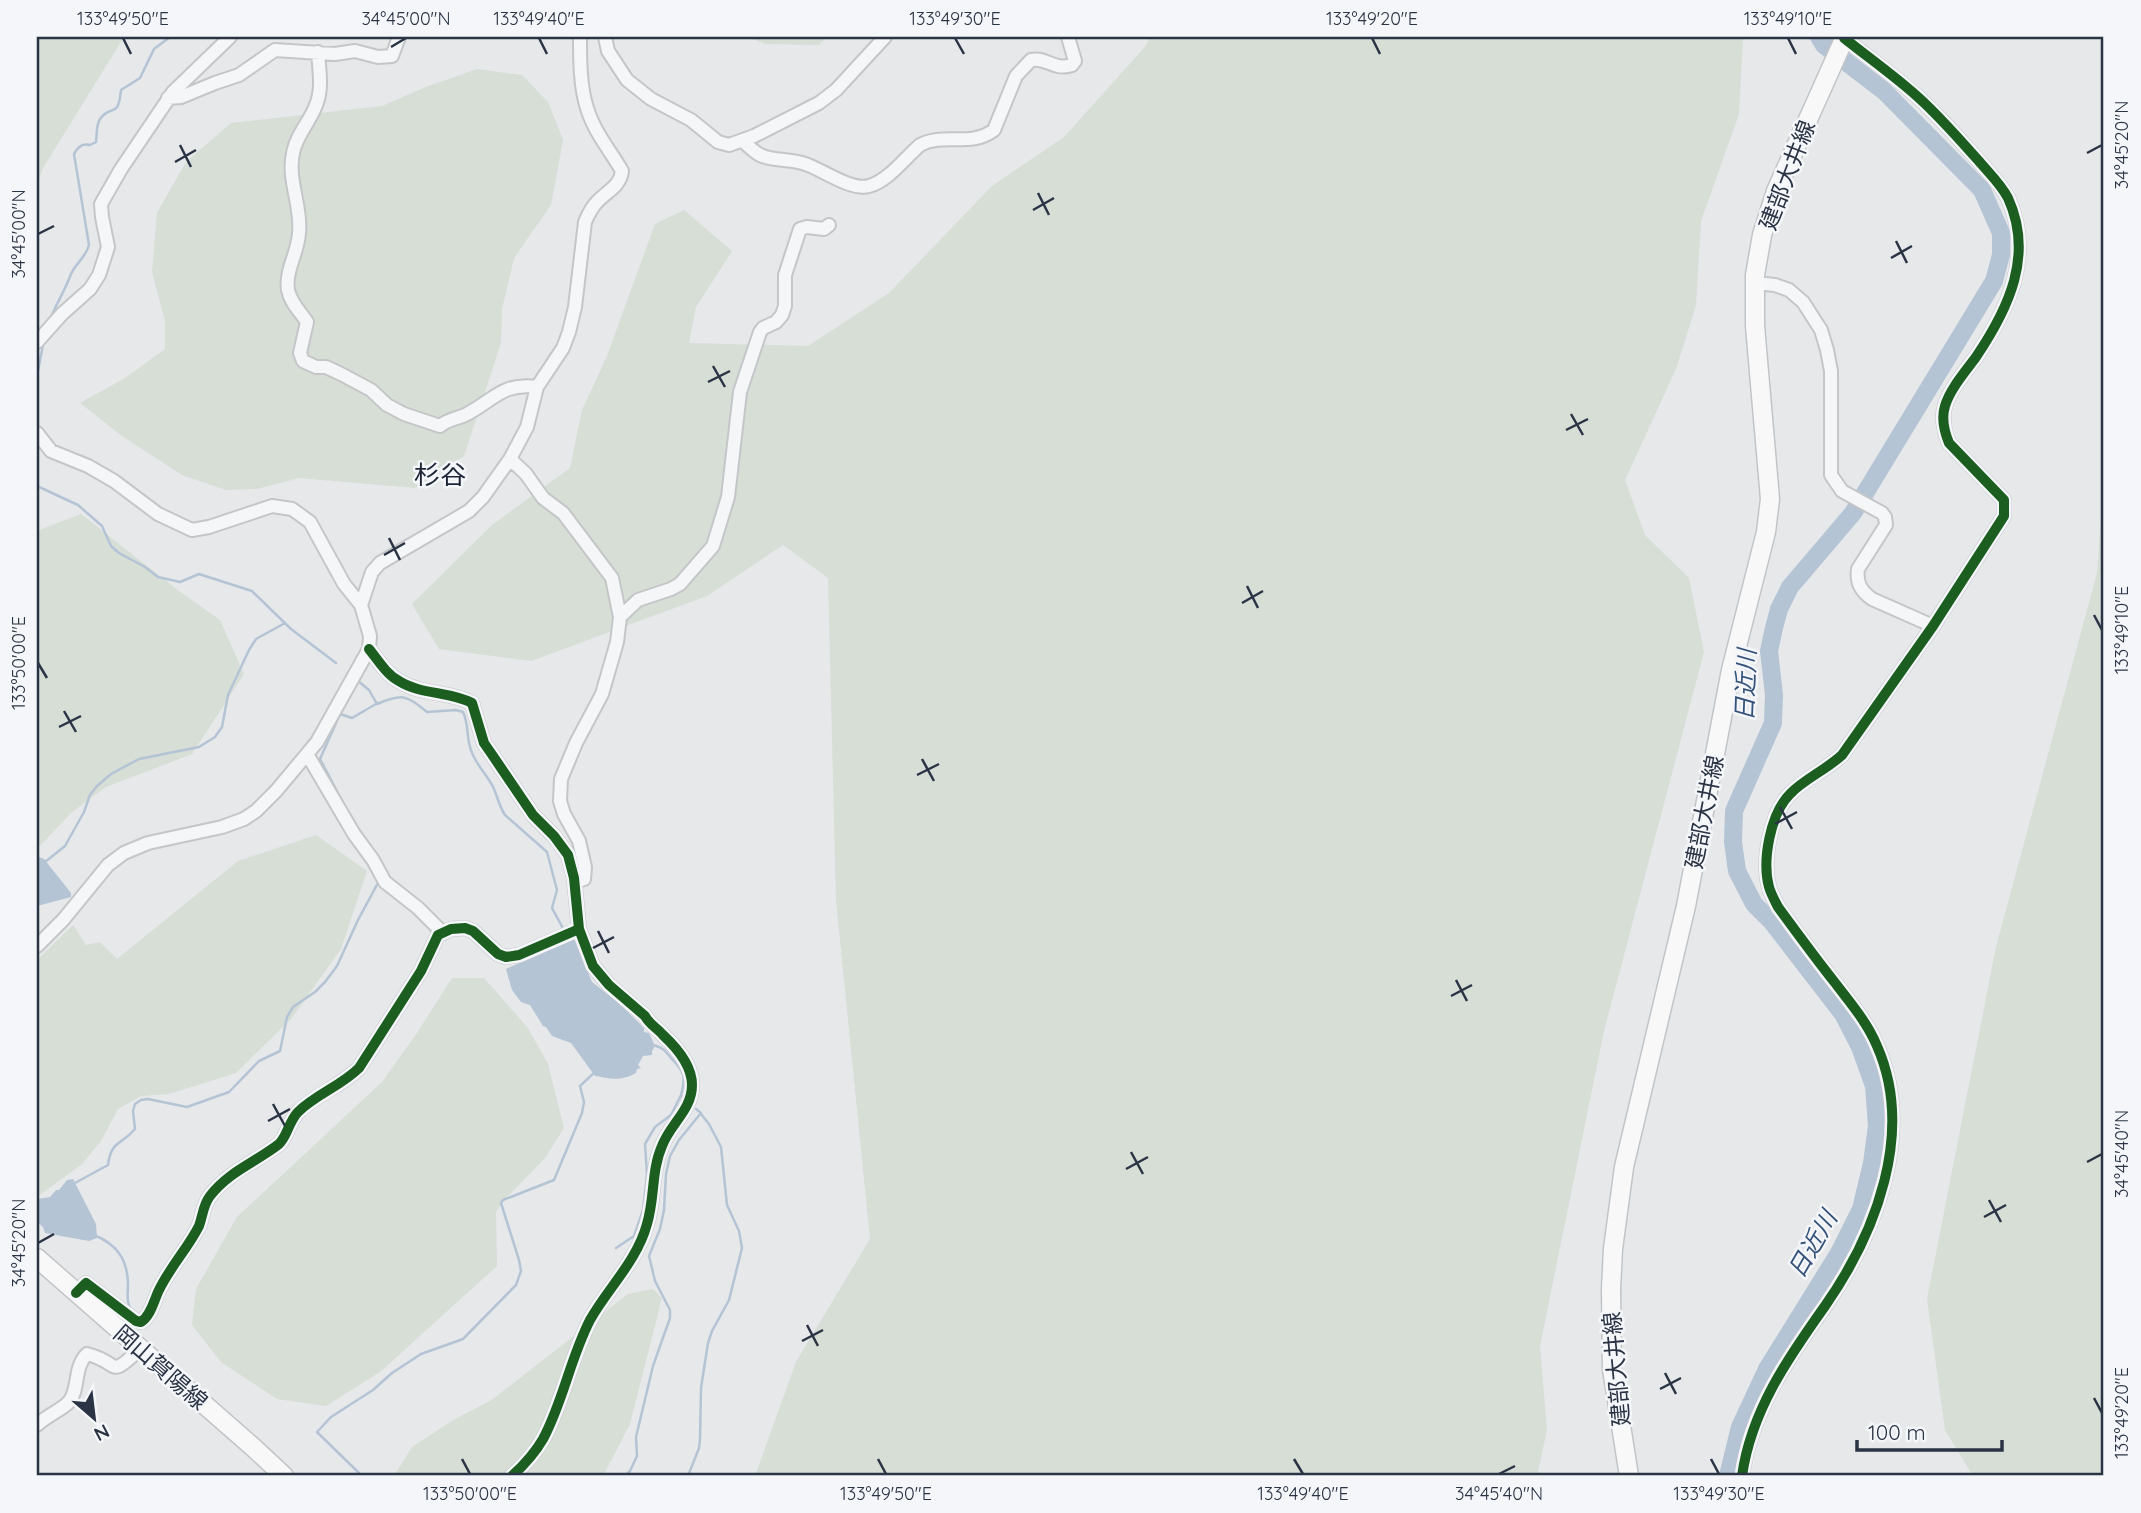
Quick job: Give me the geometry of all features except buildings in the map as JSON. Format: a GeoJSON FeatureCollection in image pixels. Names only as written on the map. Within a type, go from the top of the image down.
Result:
{"type":"FeatureCollection","features":[{"type":"Feature","properties":{"kind":"main road","name":"建部大井線"},"geometry":{"type":"LineString","coordinates":[[1629,1476],[1612,1369],[1613,1249],[1625,1167],[1686,906],[1731,670],[1766,532],[1770,499],[1755,326],[1755,283],[1762,235],[1776,191],[1843,40]]}},
{"type":"Feature","properties":{"kind":"main road","name":"岡山賀陽線"},"geometry":{"type":"LineString","coordinates":[[37,1258],[284,1476]]}},
{"type":"Feature","properties":{"kind":"street"},"geometry":{"type":"LineString","coordinates":[[37,342],[62,314],[90,289],[99,275],[108,247],[102,204],[127,159],[168,98],[230,37]]}},
{"type":"Feature","properties":{"kind":"street"},"geometry":{"type":"LineString","coordinates":[[168,98],[181,97],[239,75],[275,50],[335,54],[355,51],[378,57],[392,56],[400,37]]}},
{"type":"Feature","properties":{"kind":"street"},"geometry":{"type":"LineString","coordinates":[[360,606],[372,572],[380,563],[469,511],[483,497],[510,459],[527,427],[537,387],[563,348],[575,307],[585,222],[598,201],[617,185],[622,171],[607,151],[586,107],[580,37]]}},
{"type":"Feature","properties":{"kind":"street"},"geometry":{"type":"LineString","coordinates":[[605,37],[608,51],[627,80],[651,99],[691,120],[718,142],[729,145],[743,141],[820,103],[836,90],[885,37]]}},
{"type":"Feature","properties":{"kind":"street"},"geometry":{"type":"LineString","coordinates":[[743,141],[760,155],[771,159],[804,163],[851,185],[860,188],[869,186],[879,182],[926,142],[975,140],[988,135],[994,130],[1016,76],[1031,60],[1043,60],[1056,67],[1072,65],[1075,61],[1068,37]]}},
{"type":"Feature","properties":{"kind":"street"},"geometry":{"type":"LineString","coordinates":[[1742,1476],[1757,1416],[1774,1382],[1841,1282],[1864,1236],[1882,1191],[1893,1128],[1892,1097],[1877,1045],[1861,1016],[1778,907],[1769,888],[1766,871],[1772,826],[1778,808],[1791,793],[1842,755],[1933,626],[2004,516],[2004,500],[1949,443],[1943,420],[1952,391],[1988,339],[2008,301],[2018,263],[2018,227],[2007,195],[1960,140],[1919,98],[1843,40]]}},
{"type":"Feature","properties":{"kind":"street"},"geometry":{"type":"LineString","coordinates":[[318,52],[320,94],[292,154],[299,234],[288,274],[288,290],[293,305],[307,322],[300,353],[303,361],[341,374],[404,414],[440,426],[517,385],[537,387]]}},
{"type":"Feature","properties":{"kind":"street"},"geometry":{"type":"LineString","coordinates":[[620,617],[638,600],[680,584],[713,546],[728,497],[740,392],[760,332],[782,315],[785,306],[785,275],[800,229],[824,229],[829,225]]}},
{"type":"Feature","properties":{"kind":"street"},"geometry":{"type":"LineString","coordinates":[[1755,283],[1775,285],[1788,290],[1803,302],[1821,330],[1831,371],[1831,475],[1842,491],[1885,517],[1886,525],[1858,569],[1859,584],[1864,593],[1872,598],[1933,626]]}},
{"type":"Feature","properties":{"kind":"street"},"geometry":{"type":"LineString","coordinates":[[37,433],[51,451],[88,466],[114,481],[158,514],[192,530],[272,506],[292,509],[310,523],[344,584],[360,606],[370,636],[369,649],[317,742],[270,798],[244,819],[222,827],[148,843],[124,853],[108,865],[63,920],[37,946]]}},
{"type":"Feature","properties":{"kind":"street"},"geometry":{"type":"LineString","coordinates":[[510,459],[526,474],[543,498],[563,513],[612,578],[620,617],[617,642],[601,694],[561,779],[560,802],[579,841],[585,867],[584,879],[575,882]]}},
{"type":"Feature","properties":{"kind":"street"},"geometry":{"type":"LineString","coordinates":[[369,649],[399,682],[472,702],[484,743],[533,815],[568,855],[575,882],[570,933],[588,954],[600,976],[666,1037],[689,1068],[692,1086],[690,1101],[662,1143],[655,1165],[647,1225],[638,1246],[590,1321],[542,1440],[534,1453],[512,1476]]}},
{"type":"Feature","properties":{"kind":"street"},"geometry":{"type":"LineString","coordinates":[[307,754],[385,883],[418,908],[443,933]]}},
{"type":"Feature","properties":{"kind":"street"},"geometry":{"type":"LineString","coordinates":[[76,1293],[86,1283],[136,1321],[146,1319],[160,1287],[199,1225],[209,1196],[229,1177],[278,1145],[283,1140],[288,1125],[312,1100],[346,1080],[359,1068],[421,971],[438,935],[451,929],[465,928],[498,954],[506,957],[520,955],[570,933]]}},
{"type":"Feature","properties":{"kind":"street"},"geometry":{"type":"LineString","coordinates":[[37,1425],[46,1416],[68,1403],[80,1362],[87,1354],[121,1368],[140,1349]]}},
{"type":"Feature","properties":{"kind":"shaded area"},"geometry":{"type":"Polygon","coordinates":[[[37,37],[124,37],[43,168],[37,185],[37,37]]]}},
{"type":"Feature","properties":{"kind":"shaded area"},"geometry":{"type":"Polygon","coordinates":[[[748,37],[827,37],[819,45],[765,44],[748,37]]]}},
{"type":"Feature","properties":{"kind":"shaded area"},"geometry":{"type":"Polygon","coordinates":[[[1151,37],[1743,37],[1739,114],[1701,221],[1696,305],[1676,369],[1625,480],[1645,535],[1689,578],[1704,652],[1604,1031],[1540,1346],[1547,1430],[1537,1476],[755,1476],[796,1362],[870,1239],[836,900],[828,578],[783,545],[707,596],[531,661],[439,649],[412,604],[492,525],[570,468],[582,410],[607,356],[655,224],[684,210],[732,251],[696,307],[689,343],[808,346],[889,293],[992,186],[1064,137],[1151,37]]]}},
{"type":"Feature","properties":{"kind":"shaded area"},"geometry":{"type":"Polygon","coordinates":[[[477,69],[522,75],[548,102],[563,140],[551,205],[514,258],[502,309],[501,343],[464,456],[415,488],[299,478],[257,489],[226,490],[182,475],[122,436],[80,403],[125,378],[165,349],[165,321],[152,272],[157,213],[186,162],[231,123],[382,106],[477,69]]]}},
{"type":"Feature","properties":{"kind":"shaded area"},"geometry":{"type":"Polygon","coordinates":[[[2104,475],[2104,1476],[1973,1476],[1945,1430],[1927,1299],[1996,947],[2097,573],[2104,475]]]}},
{"type":"Feature","properties":{"kind":"shaded area"},"geometry":{"type":"Polygon","coordinates":[[[81,514],[220,620],[244,674],[192,754],[106,787],[71,813],[37,849],[37,531],[81,514]]]}},
{"type":"Feature","properties":{"kind":"shaded area"},"geometry":{"type":"Polygon","coordinates":[[[316,835],[367,871],[341,949],[291,1019],[236,1073],[169,1094],[141,1096],[118,1109],[101,1141],[82,1164],[37,1197],[37,960],[73,925],[86,945],[100,942],[117,959],[238,861],[316,835]]]}},
{"type":"Feature","properties":{"kind":"shaded area"},"geometry":{"type":"Polygon","coordinates":[[[452,978],[484,978],[528,1028],[548,1064],[564,1128],[545,1158],[496,1212],[497,1266],[380,1372],[326,1406],[277,1399],[221,1362],[192,1325],[196,1289],[237,1217],[382,1082],[452,978]]]}},
{"type":"Feature","properties":{"kind":"shaded area"},"geometry":{"type":"Polygon","coordinates":[[[653,1289],[662,1298],[630,1424],[603,1476],[394,1476],[412,1447],[450,1422],[493,1399],[628,1294],[653,1289]]]}},
{"type":"Feature","properties":{"kind":"water"},"geometry":{"type":"Polygon","coordinates":[[[39,857],[44,859],[71,893],[71,897],[37,906],[39,857]]]}},
{"type":"Feature","properties":{"kind":"water"},"geometry":{"type":"Polygon","coordinates":[[[574,939],[592,982],[619,1003],[644,1028],[644,1032],[649,1033],[655,1046],[652,1055],[643,1056],[638,1065],[641,1068],[633,1075],[614,1079],[595,1076],[571,1043],[552,1036],[530,1005],[521,1002],[512,990],[506,969],[574,939]]]}},
{"type":"Feature","properties":{"kind":"water"},"geometry":{"type":"Polygon","coordinates":[[[73,1179],[96,1224],[97,1238],[89,1241],[45,1233],[37,1222],[37,1199],[50,1197],[67,1180],[73,1179]]]}},
{"type":"Feature","properties":{"kind":"waterway"},"geometry":{"type":"LineString","coordinates":[[52,315],[71,274],[89,245],[74,154],[80,146],[96,142],[100,119],[116,108],[121,90],[140,78],[154,49],[170,37]]}},
{"type":"Feature","properties":{"kind":"waterway","name":"日近川"},"geometry":{"type":"LineString","coordinates":[[1728,1476],[1740,1427],[1767,1369],[1839,1253],[1861,1209],[1877,1126],[1874,1086],[1860,1047],[1843,1014],[1772,922],[1754,904],[1737,871],[1733,842],[1734,811],[1773,723],[1774,695],[1769,651],[1774,628],[1779,609],[1790,587],[1853,513],[1994,281],[2001,255],[2001,233],[1982,190],[1884,91],[1824,45],[1819,37]]}},
{"type":"Feature","properties":{"kind":"waterway"},"geometry":{"type":"LineString","coordinates":[[37,376],[43,345]]}},
{"type":"Feature","properties":{"kind":"waterway"},"geometry":{"type":"LineString","coordinates":[[37,486],[78,505],[102,526],[111,546],[158,577],[180,582],[199,574],[252,591],[291,629],[336,663]]}},
{"type":"Feature","properties":{"kind":"waterway"},"geometry":{"type":"LineString","coordinates":[[45,862],[65,846],[90,795],[111,774],[139,759],[199,747],[215,737],[222,727],[228,695],[249,650],[256,639],[285,623]]}},
{"type":"Feature","properties":{"kind":"waterway"},"geometry":{"type":"LineString","coordinates":[[358,681],[369,690],[377,704],[398,697],[409,699],[427,712],[463,712],[473,756],[491,784],[503,812],[547,852],[557,890],[552,908],[565,932]]}},
{"type":"Feature","properties":{"kind":"waterway"},"geometry":{"type":"LineString","coordinates":[[350,816],[320,759],[340,714],[352,718],[376,704]]}},
{"type":"Feature","properties":{"kind":"waterway"},"geometry":{"type":"LineString","coordinates":[[377,856],[384,868]]}},
{"type":"Feature","properties":{"kind":"waterway"},"geometry":{"type":"LineString","coordinates":[[75,1183],[108,1165],[114,1147],[135,1129],[133,1111],[135,1104],[141,1100],[187,1107],[229,1092],[259,1061],[280,1051],[287,1017],[293,1007],[315,992],[337,966],[379,881]]}},
{"type":"Feature","properties":{"kind":"waterway"},"geometry":{"type":"LineString","coordinates":[[652,1045],[665,1051],[682,1071],[683,1097]]}},
{"type":"Feature","properties":{"kind":"waterway"},"geometry":{"type":"LineString","coordinates":[[361,1475],[317,1432],[331,1417],[421,1354],[463,1339],[516,1285],[521,1271],[519,1260],[501,1203],[554,1180],[582,1113],[584,1102],[580,1086],[595,1072]]}},
{"type":"Feature","properties":{"kind":"waterway"},"geometry":{"type":"LineString","coordinates":[[616,1248],[634,1236],[643,1210],[647,1175],[645,1144],[655,1127],[671,1115],[681,1095]]}},
{"type":"Feature","properties":{"kind":"waterway"},"geometry":{"type":"LineString","coordinates":[[625,1476],[637,1456],[636,1437],[653,1366],[670,1318],[670,1310],[655,1281],[649,1256],[664,1210],[670,1156],[701,1113],[696,1109]]}},
{"type":"Feature","properties":{"kind":"waterway"},"geometry":{"type":"LineString","coordinates":[[688,1476],[699,1448],[701,1388],[708,1343],[729,1300],[742,1248],[739,1231],[727,1205],[721,1147],[701,1114]]}},
{"type":"Feature","properties":{"kind":"waterway"},"geometry":{"type":"LineString","coordinates":[[94,1235],[108,1243],[123,1259],[131,1310]]}},
{"type":"Feature","properties":{"kind":"cycle path"},"geometry":{"type":"LineString","coordinates":[[1742,1476],[1762,1407],[1860,1247],[1874,1214],[1891,1147],[1892,1113],[1888,1079],[1877,1046],[1858,1014],[1778,907],[1767,876],[1769,838],[1777,813],[1790,794],[1842,755],[1933,626],[2004,516],[2004,500],[1949,443],[1943,416],[1950,393],[1999,320],[2014,280],[2019,240],[2008,198],[1978,160],[1927,105],[1844,38]]}},
{"type":"Feature","properties":{"kind":"cycle path"},"geometry":{"type":"LineString","coordinates":[[369,649],[382,667],[399,681],[472,703],[484,743],[533,815],[568,855],[574,878],[579,929],[593,966],[609,985],[673,1045],[686,1064],[691,1078],[688,1102],[659,1155],[649,1214],[642,1237],[629,1262],[590,1320],[543,1439],[529,1459],[512,1476]]}},
{"type":"Feature","properties":{"kind":"cycle path"},"geometry":{"type":"LineString","coordinates":[[76,1293],[86,1283],[141,1322],[150,1312],[163,1282],[199,1226],[210,1196],[234,1174],[279,1144],[295,1116],[305,1106],[359,1068],[421,971],[438,935],[451,929],[465,928],[473,931],[498,954],[506,957],[519,955],[579,929]]}},
{"type":"Feature","properties":{"kind":"district","name":"杉谷"},"geometry":{"type":"Point","coordinates":[440,474]}}]}
